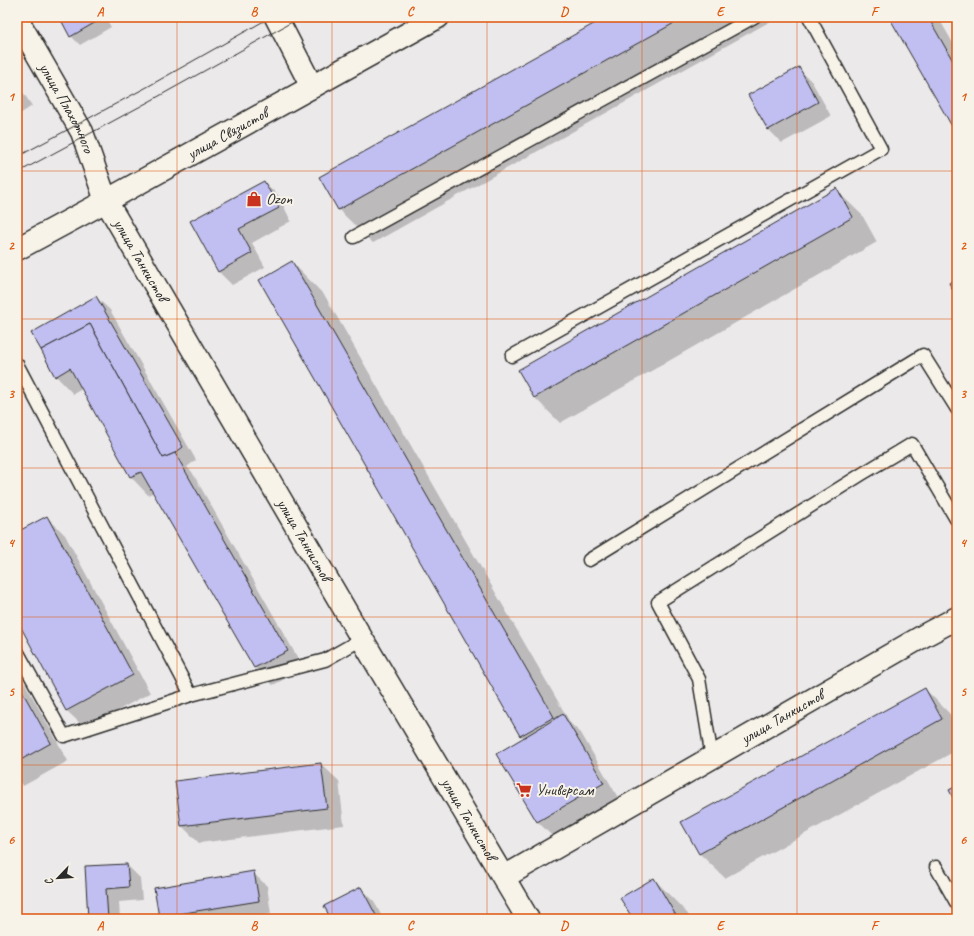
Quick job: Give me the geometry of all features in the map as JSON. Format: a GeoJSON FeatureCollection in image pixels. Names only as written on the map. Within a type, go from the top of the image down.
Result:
{"type":"FeatureCollection","features":[{"type":"Feature","properties":{"kind":"street"},"geometry":{"type":"LineString","coordinates":[[276,17],[312,87]]}},
{"type":"Feature","properties":{"kind":"street","name":"улица Связистов"},"geometry":{"type":"LineString","coordinates":[[17,249],[438,17]]}},
{"type":"Feature","properties":{"kind":"street","name":"улица Плахотного"},"geometry":{"type":"LineString","coordinates":[[17,19],[82,132],[106,201]]}},
{"type":"Feature","properties":{"kind":"street","name":"улица Танкистов"},"geometry":{"type":"LineString","coordinates":[[106,201],[362,639],[528,919]]}},
{"type":"Feature","properties":{"kind":"street","name":"улица Танкистов"},"geometry":{"type":"LineString","coordinates":[[504,877],[957,618]]}},
{"type":"Feature","properties":{"kind":"lane"},"geometry":{"type":"LineString","coordinates":[[354,237],[754,17]]}},
{"type":"Feature","properties":{"kind":"lane"},"geometry":{"type":"LineString","coordinates":[[512,356],[881,149],[810,17]]}},
{"type":"Feature","properties":{"kind":"lane"},"geometry":{"type":"LineString","coordinates":[[589,560],[923,355],[957,409]]}},
{"type":"Feature","properties":{"kind":"lane"},"geometry":{"type":"LineString","coordinates":[[17,364],[191,694]]}},
{"type":"Feature","properties":{"kind":"lane"},"geometry":{"type":"LineString","coordinates":[[712,758],[699,679],[658,602],[912,444],[956,519]]}},
{"type":"Feature","properties":{"kind":"lane"},"geometry":{"type":"LineString","coordinates":[[17,651],[64,736],[191,694],[325,660],[362,639]]}},
{"type":"Feature","properties":{"kind":"lane"},"geometry":{"type":"LineString","coordinates":[[936,867],[957,904]]}},
{"type":"Feature","properties":{"kind":"building"},"geometry":{"type":"Polygon","coordinates":[[[606,17],[685,17],[338,210],[319,177],[606,17]]]}},
{"type":"Feature","properties":{"kind":"building"},"geometry":{"type":"Polygon","coordinates":[[[889,17],[928,17],[957,68],[957,135],[889,17]]]}},
{"type":"Feature","properties":{"kind":"building"},"geometry":{"type":"Polygon","coordinates":[[[60,18],[103,18],[70,37],[60,18]]]}},
{"type":"Feature","properties":{"kind":"building"},"geometry":{"type":"Polygon","coordinates":[[[799,67],[818,102],[768,130],[748,95],[799,67]]]}},
{"type":"Feature","properties":{"kind":"building"},"geometry":{"type":"Polygon","coordinates":[[[264,181],[279,208],[239,229],[252,253],[218,272],[190,221],[264,181]]]}},
{"type":"Feature","properties":{"kind":"building"},"geometry":{"type":"Polygon","coordinates":[[[837,188],[853,217],[534,398],[518,370],[837,188]]]}},
{"type":"Feature","properties":{"kind":"building"},"geometry":{"type":"Polygon","coordinates":[[[292,261],[554,717],[520,736],[259,280],[292,261]]]}},
{"type":"Feature","properties":{"kind":"building"},"geometry":{"type":"Polygon","coordinates":[[[957,278],[957,297],[949,283],[957,278]]]}},
{"type":"Feature","properties":{"kind":"building"},"geometry":{"type":"Polygon","coordinates":[[[96,296],[183,447],[175,453],[163,458],[90,324],[41,350],[31,333],[96,296]]]}},
{"type":"Feature","properties":{"kind":"building"},"geometry":{"type":"Polygon","coordinates":[[[90,324],[163,458],[175,453],[288,651],[254,668],[141,472],[130,477],[70,368],[55,377],[41,350],[90,324]]]}},
{"type":"Feature","properties":{"kind":"building"},"geometry":{"type":"Polygon","coordinates":[[[47,516],[133,675],[66,711],[17,620],[17,532],[47,516]]]}},
{"type":"Feature","properties":{"kind":"building"},"geometry":{"type":"Polygon","coordinates":[[[17,682],[51,743],[17,762],[17,682]]]}},
{"type":"Feature","properties":{"kind":"building"},"geometry":{"type":"Polygon","coordinates":[[[925,688],[942,719],[699,854],[681,822],[925,688]]]}},
{"type":"Feature","properties":{"kind":"building"},"geometry":{"type":"Polygon","coordinates":[[[563,714],[604,783],[537,822],[496,754],[563,714]]]}},
{"type":"Feature","properties":{"kind":"building"},"geometry":{"type":"Polygon","coordinates":[[[321,763],[327,808],[181,826],[175,781],[321,763]]]}},
{"type":"Feature","properties":{"kind":"building"},"geometry":{"type":"Polygon","coordinates":[[[957,786],[957,805],[949,790],[957,786]]]}},
{"type":"Feature","properties":{"kind":"building"},"geometry":{"type":"Polygon","coordinates":[[[127,864],[129,887],[106,889],[108,919],[88,919],[85,866],[127,864]]]}},
{"type":"Feature","properties":{"kind":"building"},"geometry":{"type":"Polygon","coordinates":[[[254,871],[259,901],[159,917],[154,888],[254,871]]]}},
{"type":"Feature","properties":{"kind":"building"},"geometry":{"type":"Polygon","coordinates":[[[654,878],[678,919],[633,919],[620,898],[654,878]]]}},
{"type":"Feature","properties":{"kind":"building"},"geometry":{"type":"Polygon","coordinates":[[[361,887],[378,919],[331,919],[324,906],[361,887]]]}},
{"type":"Feature","properties":{"kind":"tram line"},"geometry":{"type":"LineString","coordinates":[[17,157],[147,87],[271,17]]}},
{"type":"Feature","properties":{"kind":"tram line"},"geometry":{"type":"LineString","coordinates":[[17,173],[301,17]]}},
{"type":"Feature","properties":{"kind":"place","name":"Ozon"},"geometry":{"type":"Point","coordinates":[254,199]}},
{"type":"Feature","properties":{"kind":"place","name":"Универсам"},"geometry":{"type":"Point","coordinates":[524,790]}}]}
